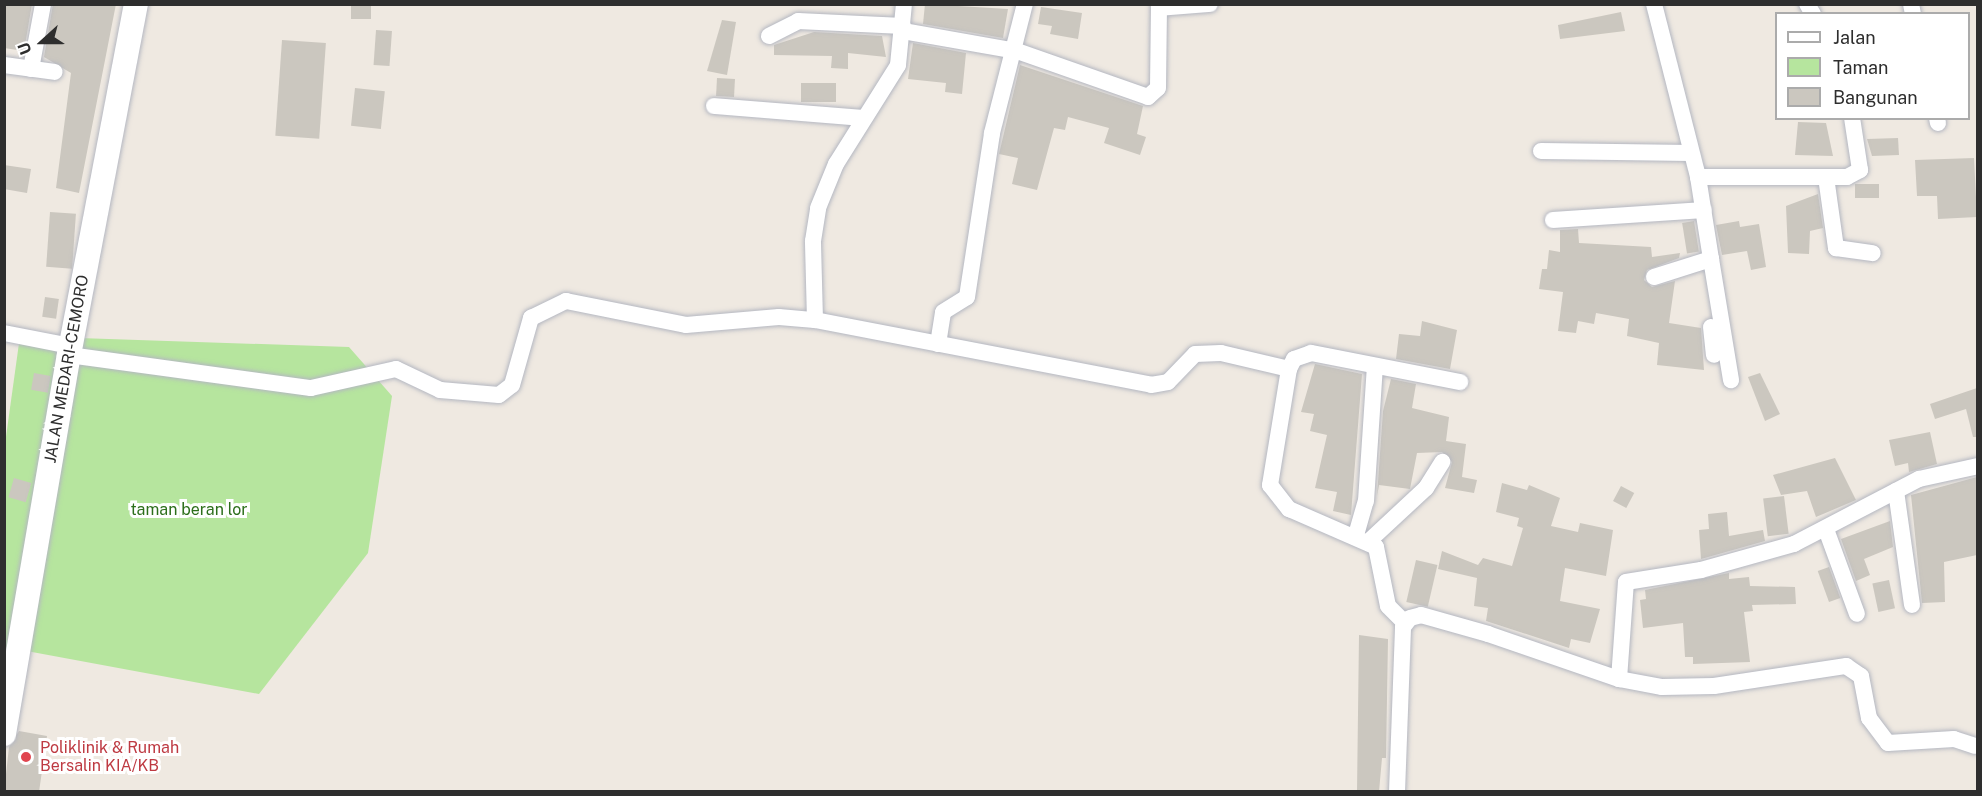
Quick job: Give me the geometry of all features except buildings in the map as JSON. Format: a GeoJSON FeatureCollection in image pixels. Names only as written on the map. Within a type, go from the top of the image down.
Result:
{"type":"FeatureCollection","features":[{"type":"Feature","properties":{"kind":"street"},"geometry":{"type":"LineString","coordinates":[[31,69],[43,4]]}},
{"type":"Feature","properties":{"kind":"street","name":"JALAN MEDARI-CEMORO"},"geometry":{"type":"LineString","coordinates":[[5,734],[69,351],[136,4]]}},
{"type":"Feature","properties":{"kind":"street"},"geometry":{"type":"LineString","coordinates":[[815,320],[813,242],[818,208],[862,118],[898,65],[904,4]]}},
{"type":"Feature","properties":{"kind":"street"},"geometry":{"type":"LineString","coordinates":[[938,344],[943,312],[967,297],[980,234],[981,204],[992,133],[1017,51],[1025,4]]}},
{"type":"Feature","properties":{"kind":"street"},"geometry":{"type":"LineString","coordinates":[[768,36],[798,21],[903,28],[1017,51],[1148,97],[1158,88],[1159,6],[1210,4]]}},
{"type":"Feature","properties":{"kind":"street"},"geometry":{"type":"LineString","coordinates":[[1654,4],[1698,177],[1704,210],[1714,355]]}},
{"type":"Feature","properties":{"kind":"street"},"geometry":{"type":"LineString","coordinates":[[4,65],[55,72]]}},
{"type":"Feature","properties":{"kind":"street"},"geometry":{"type":"LineString","coordinates":[[714,106],[862,118]]}},
{"type":"Feature","properties":{"kind":"street"},"geometry":{"type":"LineString","coordinates":[[1698,177],[1847,177],[1860,170],[1852,120]]}},
{"type":"Feature","properties":{"kind":"street"},"geometry":{"type":"LineString","coordinates":[[1541,152],[1691,153]]}},
{"type":"Feature","properties":{"kind":"street"},"geometry":{"type":"LineString","coordinates":[[1826,177],[1836,248],[1873,253]]}},
{"type":"Feature","properties":{"kind":"street"},"geometry":{"type":"LineString","coordinates":[[1553,220],[1704,210]]}},
{"type":"Feature","properties":{"kind":"street"},"geometry":{"type":"LineString","coordinates":[[1654,278],[1708,261]]}},
{"type":"Feature","properties":{"kind":"street"},"geometry":{"type":"LineString","coordinates":[[1708,261],[1731,380]]}},
{"type":"Feature","properties":{"kind":"street"},"geometry":{"type":"LineString","coordinates":[[4,333],[69,351],[311,388],[396,369],[440,390],[499,395],[513,385],[531,318],[566,301],[686,325],[779,317],[815,320],[1151,386],[1168,382],[1195,354],[1221,353],[1289,369]]}},
{"type":"Feature","properties":{"kind":"street"},"geometry":{"type":"LineString","coordinates":[[1397,792],[1405,622],[1388,606],[1376,547],[1363,538],[1289,509],[1270,485],[1289,369],[1294,359],[1311,353],[1460,382]]}},
{"type":"Feature","properties":{"kind":"street"},"geometry":{"type":"LineString","coordinates":[[1363,538],[1375,366]]}},
{"type":"Feature","properties":{"kind":"street"},"geometry":{"type":"LineString","coordinates":[[1363,538],[1426,488],[1442,462]]}},
{"type":"Feature","properties":{"kind":"street"},"geometry":{"type":"LineString","coordinates":[[1619,679],[1626,582],[1750,558],[1827,531],[1896,491],[1941,471],[1977,466]]}},
{"type":"Feature","properties":{"kind":"street"},"geometry":{"type":"LineString","coordinates":[[1896,491],[1912,605]]}},
{"type":"Feature","properties":{"kind":"street"},"geometry":{"type":"LineString","coordinates":[[1827,531],[1857,614]]}},
{"type":"Feature","properties":{"kind":"street"},"geometry":{"type":"LineString","coordinates":[[1405,622],[1421,615],[1619,679],[1714,686],[1846,666],[1861,676],[1869,717],[1888,744],[1954,738],[1975,746]]}},
{"type":"Feature","properties":{"kind":"green space","name":"taman beran lor"},"geometry":{"type":"Polygon","coordinates":[[[20,336],[349,347],[392,396],[368,553],[259,694],[5,647],[5,444],[20,336]]]}},
{"type":"Feature","properties":{"kind":"place","name":"Poliklinik & Rumah Bersalin KIA/KB"},"geometry":{"type":"Point","coordinates":[26,757]}}]}
